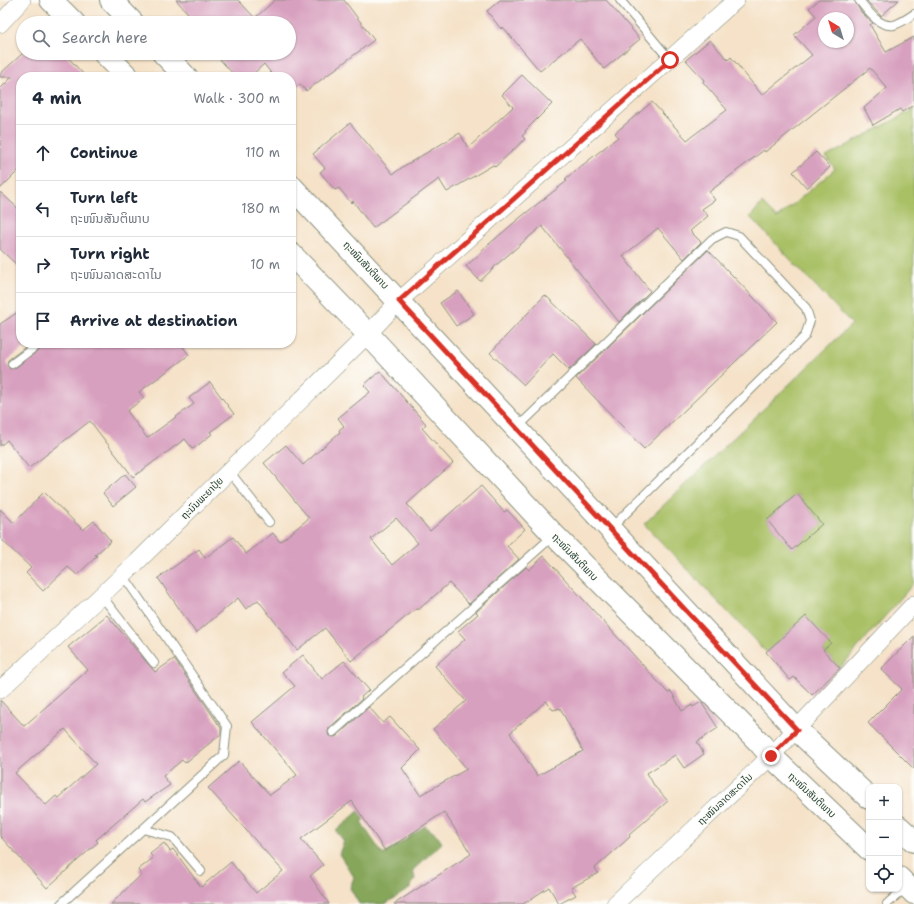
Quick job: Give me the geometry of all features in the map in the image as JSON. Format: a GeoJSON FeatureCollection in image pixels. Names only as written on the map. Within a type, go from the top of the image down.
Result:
{"type":"FeatureCollection","features":[{"type":"Feature","properties":{"kind":"street"},"geometry":{"type":"LineString","coordinates":[[0,24],[22,0]]}},
{"type":"Feature","properties":{"kind":"street"},"geometry":{"type":"LineString","coordinates":[[52,0],[67,16]]}},
{"type":"Feature","properties":{"kind":"street"},"geometry":{"type":"LineString","coordinates":[[111,0],[126,16]]}},
{"type":"Feature","properties":{"kind":"street","name":"ຖະນົນພະຍາປຸ້ຍ"},"geometry":{"type":"LineString","coordinates":[[0,690],[123,575],[368,334],[399,301],[736,0]]}},
{"type":"Feature","properties":{"kind":"street"},"geometry":{"type":"LineString","coordinates":[[111,60],[123,72]]}},
{"type":"Feature","properties":{"kind":"street"},"geometry":{"type":"LineString","coordinates":[[169,60],[181,72]]}},
{"type":"Feature","properties":{"kind":"street","name":"ຖະໜົນສັນຕິພາບ"},"geometry":{"type":"LineString","coordinates":[[296,191],[797,730],[866,795]]}},
{"type":"Feature","properties":{"kind":"street","name":"ຖະໜົນສັນຕິພາບ"},"geometry":{"type":"LineString","coordinates":[[296,259],[368,334],[554,535],[759,742],[771,756],[866,846]]}},
{"type":"Feature","properties":{"kind":"street","name":"ຖະໜົນລາດສະດາໄນ"},"geometry":{"type":"LineString","coordinates":[[615,904],[797,730],[914,604]]}},
{"type":"Feature","properties":{"kind":"street"},"geometry":{"type":"LineString","coordinates":[[902,830],[914,841]]}},
{"type":"Feature","properties":{"kind":"lane"},"geometry":{"type":"LineString","coordinates":[[620,0],[670,60]]}},
{"type":"Feature","properties":{"kind":"lane"},"geometry":{"type":"LineString","coordinates":[[859,0],[876,19],[888,25],[897,23],[914,14]]}},
{"type":"Feature","properties":{"kind":"lane"},"geometry":{"type":"LineString","coordinates":[[516,428],[712,238],[726,232],[739,236],[806,308],[810,322],[806,336],[610,529]]}},
{"type":"Feature","properties":{"kind":"lane"},"geometry":{"type":"LineString","coordinates":[[12,364],[33,348]]}},
{"type":"Feature","properties":{"kind":"lane"},"geometry":{"type":"LineString","coordinates":[[229,471],[269,522]]}},
{"type":"Feature","properties":{"kind":"lane"},"geometry":{"type":"LineString","coordinates":[[333,732],[554,535]]}},
{"type":"Feature","properties":{"kind":"lane"},"geometry":{"type":"LineString","coordinates":[[62,904],[224,755],[227,726],[123,575]]}},
{"type":"Feature","properties":{"kind":"lane"},"geometry":{"type":"LineString","coordinates":[[101,595],[154,664]]}},
{"type":"Feature","properties":{"kind":"lane"},"geometry":{"type":"LineString","coordinates":[[143,829],[172,837],[202,871]]}},
{"type":"Feature","properties":{"kind":"lane"},"geometry":{"type":"LineString","coordinates":[[887,904],[907,886]]}},
{"type":"Feature","properties":{"kind":"green space"},"geometry":{"type":"Polygon","coordinates":[[[914,109],[914,583],[840,668],[823,650],[830,643],[806,616],[766,652],[644,524],[852,324],[750,217],[762,203],[777,218],[835,169],[826,157],[914,109]],[[797,494],[767,520],[792,549],[822,524],[797,494]]]}},
{"type":"Feature","properties":{"kind":"green space"},"geometry":{"type":"Polygon","coordinates":[[[371,800],[377,808],[361,822],[383,855],[425,826],[437,835],[442,843],[413,870],[415,879],[409,889],[385,904],[359,904],[350,888],[354,877],[339,854],[344,841],[336,831],[371,800]]]}},
{"type":"Feature","properties":{"kind":"building"},"geometry":{"type":"Polygon","coordinates":[[[176,0],[238,0],[253,16],[191,16],[176,0]]]}},
{"type":"Feature","properties":{"kind":"building"},"geometry":{"type":"Polygon","coordinates":[[[275,0],[344,0],[374,40],[306,91],[300,84],[296,87],[296,72],[270,72],[264,64],[255,72],[231,72],[220,60],[296,60],[296,16],[257,16],[275,0]]]}},
{"type":"Feature","properties":{"kind":"building"},"geometry":{"type":"Polygon","coordinates":[[[500,0],[606,0],[640,39],[604,69],[580,39],[540,71],[503,27],[501,29],[487,11],[500,0]]]}},
{"type":"Feature","properties":{"kind":"building"},"geometry":{"type":"Polygon","coordinates":[[[819,0],[854,0],[861,12],[873,23],[870,25],[886,52],[914,37],[914,105],[902,112],[900,109],[873,125],[864,108],[887,88],[870,68],[765,152],[764,150],[709,192],[715,200],[702,209],[708,216],[690,231],[701,242],[684,259],[658,228],[623,256],[650,291],[619,322],[542,226],[480,281],[466,266],[522,216],[567,181],[565,179],[618,137],[615,133],[652,102],[687,140],[727,110],[703,82],[704,80],[686,60],[710,40],[728,60],[731,57],[762,95],[812,55],[794,35],[816,16],[809,8],[819,0]]]}},
{"type":"Feature","properties":{"kind":"building"},"geometry":{"type":"Polygon","coordinates":[[[866,0],[899,0],[881,16],[866,0]]]}},
{"type":"Feature","properties":{"kind":"building"},"geometry":{"type":"Polygon","coordinates":[[[16,59],[70,60],[81,72],[16,72],[16,173],[0,189],[0,89],[12,77],[0,77],[0,74],[16,59]]]}},
{"type":"Feature","properties":{"kind":"building"},"geometry":{"type":"Polygon","coordinates":[[[522,75],[552,104],[525,131],[526,132],[522,136],[525,139],[495,167],[493,165],[447,192],[439,179],[373,228],[353,201],[351,203],[339,188],[335,190],[320,172],[325,168],[313,154],[350,123],[393,174],[460,133],[468,148],[513,107],[502,95],[522,75]]]}},
{"type":"Feature","properties":{"kind":"building"},"geometry":{"type":"Polygon","coordinates":[[[816,152],[830,167],[807,188],[793,172],[816,152]]]}},
{"type":"Feature","properties":{"kind":"building"},"geometry":{"type":"Polygon","coordinates":[[[0,192],[16,206],[16,264],[0,249],[0,192]]]}},
{"type":"Feature","properties":{"kind":"building"},"geometry":{"type":"Polygon","coordinates":[[[708,250],[777,322],[644,449],[576,378],[708,250]]]}},
{"type":"Feature","properties":{"kind":"building"},"geometry":{"type":"Polygon","coordinates":[[[458,291],[474,314],[456,326],[440,303],[458,291]]]}},
{"type":"Feature","properties":{"kind":"building"},"geometry":{"type":"Polygon","coordinates":[[[545,295],[596,344],[569,370],[553,354],[524,385],[490,353],[545,295]]]}},
{"type":"Feature","properties":{"kind":"building"},"geometry":{"type":"Polygon","coordinates":[[[16,313],[16,348],[24,348],[8,360],[7,365],[10,369],[15,368],[42,348],[184,348],[189,355],[139,392],[144,398],[127,411],[147,438],[194,404],[189,398],[210,382],[234,414],[210,432],[212,434],[193,449],[185,439],[133,477],[90,421],[29,468],[7,440],[0,446],[0,324],[16,313]]]}},
{"type":"Feature","properties":{"kind":"building"},"geometry":{"type":"Polygon","coordinates":[[[380,371],[426,424],[422,428],[453,463],[407,504],[430,531],[481,486],[504,512],[507,510],[525,529],[507,546],[519,559],[469,604],[449,583],[418,610],[417,608],[351,661],[325,628],[297,650],[258,600],[246,609],[238,598],[196,633],[158,578],[199,549],[205,558],[233,537],[246,554],[273,533],[280,542],[309,518],[264,463],[286,445],[303,465],[340,432],[339,430],[344,426],[338,418],[370,392],[364,385],[380,371]],[[396,518],[371,539],[392,565],[418,543],[396,518]]]}},
{"type":"Feature","properties":{"kind":"building"},"geometry":{"type":"Polygon","coordinates":[[[125,474],[136,487],[113,506],[103,493],[125,474]]]}},
{"type":"Feature","properties":{"kind":"building"},"geometry":{"type":"Polygon","coordinates":[[[44,492],[83,530],[94,521],[111,541],[95,555],[97,556],[77,575],[68,567],[43,591],[26,573],[31,568],[0,538],[0,509],[14,523],[44,492]]]}},
{"type":"Feature","properties":{"kind":"building"},"geometry":{"type":"Polygon","coordinates":[[[797,494],[822,524],[792,550],[767,520],[797,494]]]}},
{"type":"Feature","properties":{"kind":"building"},"geometry":{"type":"Polygon","coordinates":[[[544,556],[668,693],[671,691],[682,711],[701,702],[718,728],[697,742],[704,754],[684,768],[675,755],[647,773],[655,787],[668,801],[629,835],[630,837],[595,868],[598,873],[571,888],[576,895],[559,904],[549,887],[523,904],[394,904],[471,854],[444,812],[385,851],[352,801],[301,839],[323,865],[310,876],[329,904],[111,904],[141,875],[138,870],[153,858],[150,854],[164,843],[170,851],[173,849],[201,887],[231,862],[256,893],[283,871],[208,788],[239,761],[270,795],[297,775],[252,722],[295,686],[282,672],[303,655],[322,679],[344,661],[369,690],[361,697],[362,699],[329,728],[329,736],[337,736],[369,707],[383,723],[390,717],[420,750],[402,768],[420,795],[467,769],[433,729],[466,701],[435,666],[465,639],[458,631],[478,614],[476,612],[526,567],[529,570],[544,556]],[[546,701],[510,733],[537,776],[583,751],[560,708],[553,710],[546,701]]]}},
{"type":"Feature","properties":{"kind":"building"},"geometry":{"type":"Polygon","coordinates":[[[107,615],[155,672],[174,659],[221,728],[221,734],[185,763],[182,760],[163,776],[170,785],[145,802],[143,799],[96,840],[98,842],[47,888],[0,836],[0,700],[24,726],[88,670],[68,647],[107,615]],[[65,729],[15,773],[46,805],[56,796],[58,798],[96,764],[65,729]]]}},
{"type":"Feature","properties":{"kind":"building"},"geometry":{"type":"Polygon","coordinates":[[[806,616],[831,643],[823,650],[840,668],[812,695],[794,677],[790,680],[766,652],[806,616]]]}},
{"type":"Feature","properties":{"kind":"building"},"geometry":{"type":"Polygon","coordinates":[[[914,636],[914,769],[868,723],[902,689],[881,669],[914,636]]]}},
{"type":"Feature","properties":{"kind":"route"},"geometry":{"type":"LineString","coordinates":[[670,60],[399,301],[797,730],[771,756]]}}]}
